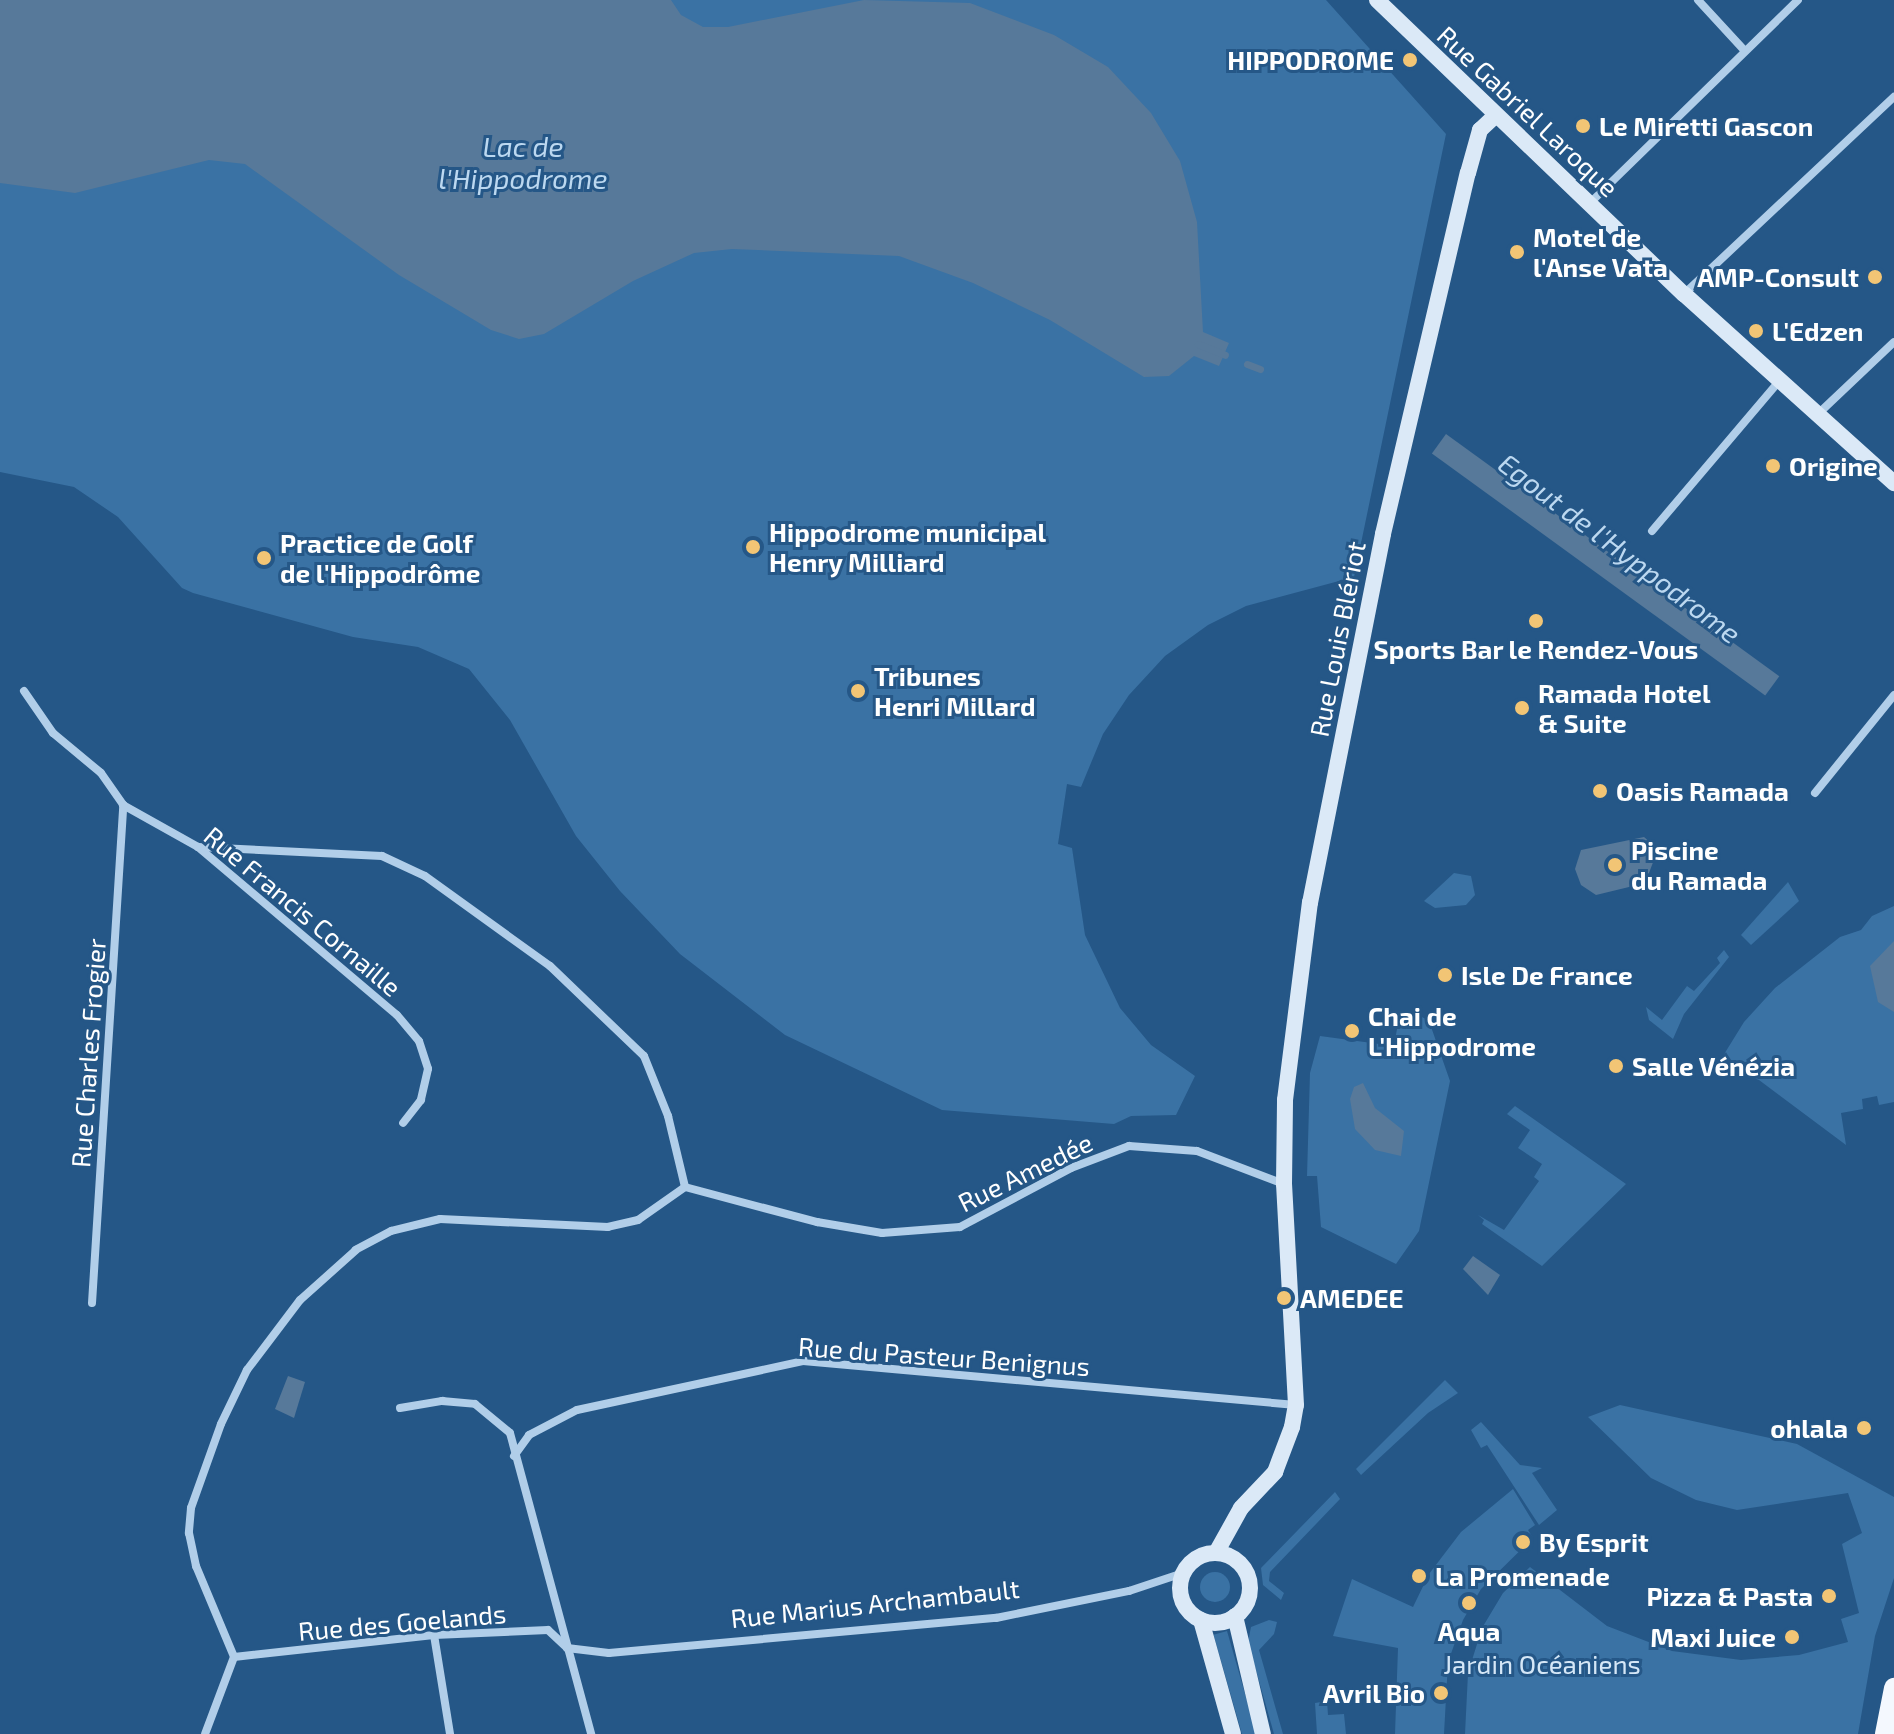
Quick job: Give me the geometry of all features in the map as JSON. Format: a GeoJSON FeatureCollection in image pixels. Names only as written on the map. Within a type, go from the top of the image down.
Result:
{"type":"FeatureCollection","features":[{"type":"Feature","properties":{"kind":"main road"},"geometry":{"type":"LineString","coordinates":[[1885,1734],[1894,1688]]}},
{"type":"Feature","properties":{"kind":"street","name":"Rue Gabriel Laroque"},"geometry":{"type":"LineString","coordinates":[[1377,0],[1684,294],[1894,483]]}},
{"type":"Feature","properties":{"kind":"street"},"geometry":{"type":"LineString","coordinates":[[1698,0],[1744,50]]}},
{"type":"Feature","properties":{"kind":"street"},"geometry":{"type":"LineString","coordinates":[[1591,202],[1798,0]]}},
{"type":"Feature","properties":{"kind":"street"},"geometry":{"type":"LineString","coordinates":[[1684,294],[1894,97]]}},
{"type":"Feature","properties":{"kind":"street","name":"Rue Louis Blériot"},"geometry":{"type":"LineString","coordinates":[[1284,1184],[1292,1023],[1328,807],[1383,534],[1468,173],[1480,130],[1495,116]]}},
{"type":"Feature","properties":{"kind":"street"},"geometry":{"type":"LineString","coordinates":[[1819,413],[1894,342]]}},
{"type":"Feature","properties":{"kind":"street"},"geometry":{"type":"LineString","coordinates":[[1652,531],[1782,379]]}},
{"type":"Feature","properties":{"kind":"street","name":"Rue Francis Cornaille"},"geometry":{"type":"LineString","coordinates":[[24,691],[53,733],[101,773],[123,805],[198,847],[397,1015],[419,1041],[428,1069],[421,1100],[403,1123]]}},
{"type":"Feature","properties":{"kind":"street"},"geometry":{"type":"LineString","coordinates":[[1815,793],[1894,695]]}},
{"type":"Feature","properties":{"kind":"street","name":"Rue Charles Frogier"},"geometry":{"type":"LineString","coordinates":[[92,1303],[123,805]]}},
{"type":"Feature","properties":{"kind":"street"},"geometry":{"type":"LineString","coordinates":[[198,847],[382,856],[425,876],[550,966],[644,1056],[668,1116],[685,1187],[638,1220],[608,1227],[440,1219],[391,1231],[317,1281],[247,1370],[221,1424],[191,1508],[189,1533],[196,1566],[234,1657],[205,1734]]}},
{"type":"Feature","properties":{"kind":"street","name":"Rue Amedée"},"geometry":{"type":"LineString","coordinates":[[685,1187],[817,1222],[882,1233],[960,1227],[1071,1168],[1129,1146],[1197,1151],[1284,1184]]}},
{"type":"Feature","properties":{"kind":"street","name":"Rue Marius Archambault"},"geometry":{"type":"LineString","coordinates":[[567,1648],[609,1653],[996,1618],[1129,1591],[1183,1573],[1197,1558],[1216,1553],[1236,1518],[1275,1472],[1296,1405],[1284,1184]]}},
{"type":"Feature","properties":{"kind":"street","name":"Rue du Pasteur Benignus"},"geometry":{"type":"LineString","coordinates":[[514,1456],[529,1435],[577,1410],[803,1361],[1296,1405]]}},
{"type":"Feature","properties":{"kind":"street"},"geometry":{"type":"LineString","coordinates":[[400,1408],[442,1401],[475,1404],[510,1433],[591,1734]]}},
{"type":"Feature","properties":{"kind":"street"},"geometry":{"type":"LineString","coordinates":[[1201,1620],[1224,1622],[1246,1604],[1249,1586],[1238,1562],[1236,1518]]}},
{"type":"Feature","properties":{"kind":"street"},"geometry":{"type":"LineString","coordinates":[[1216,1553],[1238,1562]]}},
{"type":"Feature","properties":{"kind":"street"},"geometry":{"type":"LineString","coordinates":[[1183,1573],[1181,1595],[1201,1620],[1233,1734]]}},
{"type":"Feature","properties":{"kind":"street"},"geometry":{"type":"LineString","coordinates":[[1235,1616],[1263,1734]]}},
{"type":"Feature","properties":{"kind":"street","name":"Rue des Goelands"},"geometry":{"type":"LineString","coordinates":[[234,1657],[434,1635],[548,1630],[567,1648]]}},
{"type":"Feature","properties":{"kind":"street"},"geometry":{"type":"LineString","coordinates":[[434,1635],[450,1734]]}},
{"type":"Feature","properties":{"kind":"green space","name":"Hippodrome municipal Henry Milliard"},"geometry":{"type":"Polygon","coordinates":[[[0,0],[1326,0],[1446,134],[1354,577],[1246,606],[1208,625],[1165,656],[1129,695],[1103,734],[1081,787],[1067,784],[1058,844],[1072,848],[1085,935],[1120,1008],[1151,1045],[1195,1076],[1176,1115],[1131,1116],[1114,1124],[942,1110],[785,1035],[680,954],[620,891],[576,836],[510,720],[469,669],[418,647],[353,637],[193,593],[182,588],[118,517],[74,487],[0,472],[0,0]]]}},
{"type":"Feature","properties":{"kind":"green space"},"geometry":{"type":"Polygon","coordinates":[[[1454,873],[1471,876],[1475,895],[1466,905],[1435,908],[1424,901],[1454,873]]]}},
{"type":"Feature","properties":{"kind":"green space"},"geometry":{"type":"Polygon","coordinates":[[[1788,882],[1799,901],[1751,945],[1741,935],[1788,882]]]}},
{"type":"Feature","properties":{"kind":"green space"},"geometry":{"type":"Polygon","coordinates":[[[1894,906],[1894,1102],[1879,1105],[1877,1096],[1862,1099],[1863,1109],[1841,1113],[1846,1145],[1759,1080],[1718,1064],[1744,1022],[1775,988],[1840,937],[1861,930],[1872,916],[1894,906]]]}},
{"type":"Feature","properties":{"kind":"green space"},"geometry":{"type":"Polygon","coordinates":[[[1724,950],[1729,957],[1684,1014],[1673,1039],[1649,1020],[1646,1007],[1662,1020],[1687,986],[1694,991],[1720,963],[1717,958],[1724,950]]]}},
{"type":"Feature","properties":{"kind":"green space"},"geometry":{"type":"Polygon","coordinates":[[[1415,1013],[1429,1021],[1450,1081],[1419,1231],[1396,1264],[1321,1227],[1317,1176],[1307,1176],[1310,1073],[1320,1036],[1394,1046],[1397,1029],[1415,1013]]]}},
{"type":"Feature","properties":{"kind":"green space"},"geometry":{"type":"Polygon","coordinates":[[[1515,1106],[1626,1184],[1542,1266],[1482,1224],[1484,1220],[1478,1215],[1504,1230],[1539,1181],[1534,1177],[1542,1164],[1518,1148],[1530,1130],[1507,1114],[1515,1106]]]}},
{"type":"Feature","properties":{"kind":"green space"},"geometry":{"type":"Polygon","coordinates":[[[1445,1380],[1458,1393],[1428,1413],[1361,1475],[1356,1469],[1445,1380]]]}},
{"type":"Feature","properties":{"kind":"green space","name":"Jardin Océaniens"},"geometry":{"type":"Polygon","coordinates":[[[1620,1405],[1797,1444],[1894,1497],[1894,1578],[1875,1636],[1858,1734],[1465,1734],[1468,1673],[1482,1628],[1503,1593],[1530,1567],[1607,1626],[1672,1651],[1741,1660],[1799,1655],[1848,1642],[1841,1619],[1859,1613],[1842,1544],[1862,1533],[1848,1493],[1737,1510],[1696,1500],[1651,1478],[1588,1417],[1620,1405]]]}},
{"type":"Feature","properties":{"kind":"green space"},"geometry":{"type":"Polygon","coordinates":[[[1481,1422],[1520,1465],[1542,1468],[1532,1473],[1557,1510],[1539,1525],[1487,1445],[1481,1448],[1471,1430],[1481,1422]]]}},
{"type":"Feature","properties":{"kind":"green space"},"geometry":{"type":"Polygon","coordinates":[[[1513,1489],[1535,1525],[1528,1530],[1533,1538],[1481,1589],[1463,1620],[1448,1662],[1444,1734],[1395,1734],[1398,1648],[1333,1636],[1352,1579],[1413,1607],[1429,1574],[1461,1532],[1513,1489]]]}},
{"type":"Feature","properties":{"kind":"green space"},"geometry":{"type":"Polygon","coordinates":[[[1335,1492],[1340,1499],[1270,1572],[1269,1581],[1284,1593],[1281,1600],[1263,1585],[1261,1568],[1335,1492]]]}},
{"type":"Feature","properties":{"kind":"green space"},"geometry":{"type":"Polygon","coordinates":[[[1215,1572],[1221,1573],[1229,1581],[1229,1593],[1221,1601],[1215,1602],[1209,1601],[1201,1593],[1200,1587],[1201,1581],[1209,1573],[1215,1572]]]}},
{"type":"Feature","properties":{"kind":"green space"},"geometry":{"type":"Polygon","coordinates":[[[1269,1620],[1277,1622],[1274,1634],[1259,1650],[1283,1734],[1274,1734],[1248,1642],[1251,1627],[1269,1620]]]}},
{"type":"Feature","properties":{"kind":"green space"},"geometry":{"type":"Polygon","coordinates":[[[1227,1631],[1256,1734],[1242,1734],[1214,1635],[1227,1631]]]}},
{"type":"Feature","properties":{"kind":"green space"},"geometry":{"type":"Polygon","coordinates":[[[1327,1701],[1328,1715],[1344,1714],[1346,1734],[1317,1734],[1315,1703],[1327,1701]]]}},
{"type":"Feature","properties":{"kind":"water","name":"Lac de l'Hippodrome"},"geometry":{"type":"Polygon","coordinates":[[[0,0],[671,0],[681,15],[703,27],[728,27],[864,0],[970,3],[1054,35],[1108,67],[1151,113],[1180,161],[1197,222],[1203,332],[1229,343],[1219,366],[1194,356],[1169,376],[1144,377],[1050,320],[973,283],[899,256],[732,249],[694,253],[633,281],[544,334],[519,339],[491,330],[399,275],[245,164],[209,160],[75,193],[0,183],[0,0]]]}},
{"type":"Feature","properties":{"kind":"water"},"geometry":{"type":"Polygon","coordinates":[[[1446,434],[1779,676],[1765,696],[1432,453],[1446,434]]]}},
{"type":"Feature","properties":{"kind":"water","name":"Piscine du Ramada"},"geometry":{"type":"Polygon","coordinates":[[[1644,837],[1658,849],[1649,873],[1629,887],[1596,895],[1581,885],[1575,869],[1581,850],[1644,837]]]}},
{"type":"Feature","properties":{"kind":"water"},"geometry":{"type":"Polygon","coordinates":[[[1894,941],[1894,1012],[1878,1002],[1870,966],[1894,941]]]}},
{"type":"Feature","properties":{"kind":"water"},"geometry":{"type":"Polygon","coordinates":[[[1363,1083],[1375,1108],[1404,1131],[1401,1156],[1375,1150],[1355,1129],[1350,1099],[1354,1087],[1363,1083]]]}},
{"type":"Feature","properties":{"kind":"water"},"geometry":{"type":"Polygon","coordinates":[[[1473,1256],[1500,1275],[1488,1295],[1463,1269],[1473,1256]]]}},
{"type":"Feature","properties":{"kind":"water"},"geometry":{"type":"Polygon","coordinates":[[[288,1376],[305,1382],[294,1418],[275,1409],[288,1376]]]}},
{"type":"Feature","properties":{"kind":"waterway","name":"Egout de l'Hyppodrome"},"geometry":{"type":"LineString","coordinates":[[1198,344],[1225,355]]}},
{"type":"Feature","properties":{"kind":"waterway","name":"Egout de l'Hyppodrome"},"geometry":{"type":"LineString","coordinates":[[1247,364],[1260,369]]}},
{"type":"Feature","properties":{"kind":"place","name":"HIPPODROME"},"geometry":{"type":"Point","coordinates":[1410,60]}},
{"type":"Feature","properties":{"kind":"place","name":"Le Miretti Gascon"},"geometry":{"type":"Point","coordinates":[1583,126]}},
{"type":"Feature","properties":{"kind":"place","name":"Motel de l'Anse Vata"},"geometry":{"type":"Point","coordinates":[1517,252]}},
{"type":"Feature","properties":{"kind":"place","name":"AMP-Consult"},"geometry":{"type":"Point","coordinates":[1875,277]}},
{"type":"Feature","properties":{"kind":"place","name":"L'Edzen"},"geometry":{"type":"Point","coordinates":[1756,331]}},
{"type":"Feature","properties":{"kind":"place","name":"Origine"},"geometry":{"type":"Point","coordinates":[1773,466]}},
{"type":"Feature","properties":{"kind":"place","name":"Hippodrome municipal Henry Milliard"},"geometry":{"type":"Point","coordinates":[753,547]}},
{"type":"Feature","properties":{"kind":"place","name":"Practice de Golf de l'Hippodrôme"},"geometry":{"type":"Point","coordinates":[264,558]}},
{"type":"Feature","properties":{"kind":"place","name":"Sports Bar le Rendez-Vous"},"geometry":{"type":"Point","coordinates":[1536,621]}},
{"type":"Feature","properties":{"kind":"place","name":"Tribunes Henri Millard"},"geometry":{"type":"Point","coordinates":[858,691]}},
{"type":"Feature","properties":{"kind":"place","name":"Ramada Hotel & Suite"},"geometry":{"type":"Point","coordinates":[1522,708]}},
{"type":"Feature","properties":{"kind":"place","name":"Oasis Ramada"},"geometry":{"type":"Point","coordinates":[1600,791]}},
{"type":"Feature","properties":{"kind":"place","name":"Piscine du Ramada"},"geometry":{"type":"Point","coordinates":[1615,865]}},
{"type":"Feature","properties":{"kind":"place","name":"Isle De France"},"geometry":{"type":"Point","coordinates":[1445,975]}},
{"type":"Feature","properties":{"kind":"place","name":"Chai de L'Hippodrome"},"geometry":{"type":"Point","coordinates":[1352,1031]}},
{"type":"Feature","properties":{"kind":"place","name":"Salle Vénézia"},"geometry":{"type":"Point","coordinates":[1616,1066]}},
{"type":"Feature","properties":{"kind":"place","name":"AMEDEE"},"geometry":{"type":"Point","coordinates":[1284,1298]}},
{"type":"Feature","properties":{"kind":"place","name":"ohlala"},"geometry":{"type":"Point","coordinates":[1864,1428]}},
{"type":"Feature","properties":{"kind":"place","name":"By Esprit"},"geometry":{"type":"Point","coordinates":[1523,1542]}},
{"type":"Feature","properties":{"kind":"place","name":"La Promenade"},"geometry":{"type":"Point","coordinates":[1419,1576]}},
{"type":"Feature","properties":{"kind":"place","name":"Pizza & Pasta"},"geometry":{"type":"Point","coordinates":[1829,1596]}},
{"type":"Feature","properties":{"kind":"place","name":"Aqua"},"geometry":{"type":"Point","coordinates":[1469,1603]}},
{"type":"Feature","properties":{"kind":"place","name":"Maxi Juice"},"geometry":{"type":"Point","coordinates":[1792,1637]}},
{"type":"Feature","properties":{"kind":"place","name":"Avril Bio"},"geometry":{"type":"Point","coordinates":[1441,1693]}}]}
